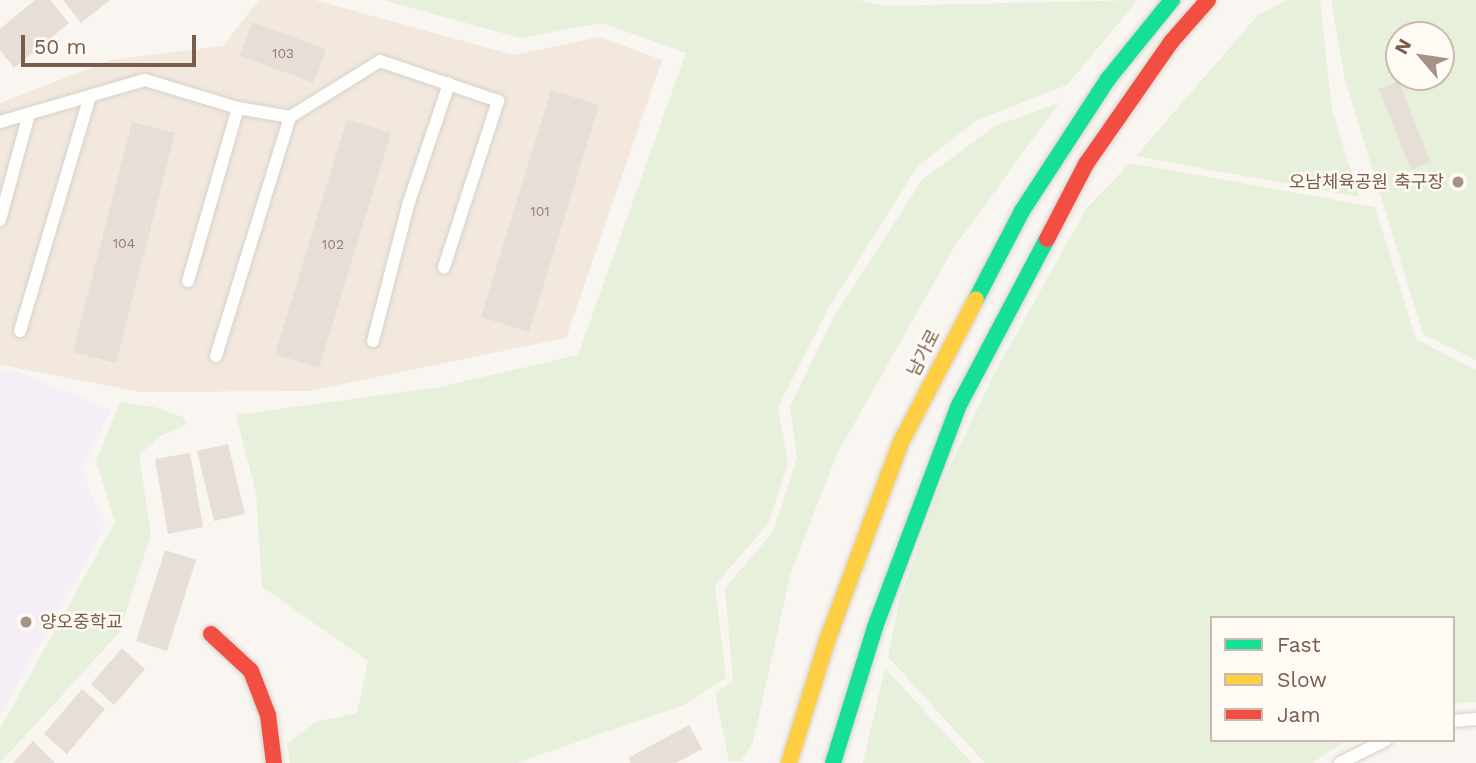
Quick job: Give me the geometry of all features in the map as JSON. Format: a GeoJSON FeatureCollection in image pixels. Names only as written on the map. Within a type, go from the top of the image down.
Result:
{"type":"FeatureCollection","features":[{"type":"Feature","properties":{"kind":"main road","name":"남가로"},"geometry":{"type":"LineString","coordinates":[[789,763],[828,638],[901,442],[1022,211],[1108,79],[1171,0]]}},
{"type":"Feature","properties":{"kind":"main road"},"geometry":{"type":"LineString","coordinates":[[833,763],[875,627],[958,407],[1086,164],[1159,59],[1208,0]]}},
{"type":"Feature","properties":{"kind":"main road"},"geometry":{"type":"LineString","coordinates":[[211,634],[251,671],[268,715],[274,763]]}},
{"type":"Feature","properties":{"kind":"lane"},"geometry":{"type":"LineString","coordinates":[[216,356],[290,117],[380,61],[498,102],[444,267]]}},
{"type":"Feature","properties":{"kind":"lane"},"geometry":{"type":"LineString","coordinates":[[0,122],[145,80],[239,108],[290,117]]}},
{"type":"Feature","properties":{"kind":"lane"},"geometry":{"type":"LineString","coordinates":[[373,341],[410,202],[449,85]]}},
{"type":"Feature","properties":{"kind":"lane"},"geometry":{"type":"LineString","coordinates":[[20,331],[90,96]]}},
{"type":"Feature","properties":{"kind":"lane"},"geometry":{"type":"LineString","coordinates":[[188,281],[239,108]]}},
{"type":"Feature","properties":{"kind":"lane"},"geometry":{"type":"LineString","coordinates":[[0,220],[29,114]]}},
{"type":"Feature","properties":{"kind":"lane"},"geometry":{"type":"LineString","coordinates":[[1455,721],[1476,719]]}},
{"type":"Feature","properties":{"kind":"lane"},"geometry":{"type":"LineString","coordinates":[[1340,763],[1382,742]]}},
{"type":"Feature","properties":{"kind":"shaded area"},"geometry":{"type":"Polygon","coordinates":[[[259,0],[315,0],[514,55],[600,37],[662,60],[566,338],[309,391],[141,392],[0,365],[0,103],[111,60],[223,46],[259,0]]]}},
{"type":"Feature","properties":{"kind":"shaded area","name":"양오중학교"},"geometry":{"type":"Polygon","coordinates":[[[0,371],[17,371],[111,410],[82,471],[105,528],[0,716],[0,371]]]}},
{"type":"Feature","properties":{"kind":"green space"},"geometry":{"type":"Polygon","coordinates":[[[383,0],[858,0],[887,6],[1138,0],[1067,85],[975,121],[917,167],[828,309],[778,407],[788,463],[768,524],[715,585],[726,678],[684,705],[516,763],[290,763],[287,744],[316,722],[357,713],[368,661],[262,587],[256,493],[236,415],[440,387],[578,355],[686,53],[602,23],[520,38],[383,0]]]}},
{"type":"Feature","properties":{"kind":"green space"},"geometry":{"type":"Polygon","coordinates":[[[1287,0],[1320,0],[1332,110],[1359,197],[1136,156],[1258,15],[1287,0]]]}},
{"type":"Feature","properties":{"kind":"green space"},"geometry":{"type":"Polygon","coordinates":[[[1331,0],[1476,0],[1476,360],[1423,334],[1345,80],[1331,0]]]}},
{"type":"Feature","properties":{"kind":"green space"},"geometry":{"type":"Polygon","coordinates":[[[1059,103],[953,249],[837,454],[791,572],[753,742],[741,761],[729,761],[715,693],[733,681],[725,588],[773,532],[797,458],[790,406],[835,315],[922,180],[995,126],[1059,103]]]}},
{"type":"Feature","properties":{"kind":"green space"},"geometry":{"type":"Polygon","coordinates":[[[1130,163],[1375,207],[1416,339],[1476,370],[1476,702],[1455,703],[1455,616],[1210,616],[1210,742],[1344,742],[1312,763],[985,763],[888,657],[899,602],[939,489],[994,374],[1086,209],[1130,163]]]}},
{"type":"Feature","properties":{"kind":"green space"},"geometry":{"type":"Polygon","coordinates":[[[120,402],[154,407],[183,417],[187,424],[159,437],[139,455],[151,534],[119,633],[0,763],[0,729],[115,522],[96,461],[120,402]]]}},
{"type":"Feature","properties":{"kind":"green space"},"geometry":{"type":"Polygon","coordinates":[[[885,668],[972,763],[863,763],[885,668]]]}},
{"type":"Feature","properties":{"kind":"building"},"geometry":{"type":"Polygon","coordinates":[[[35,0],[50,0],[69,23],[14,68],[0,50],[0,29],[35,0]]]}},
{"type":"Feature","properties":{"kind":"building"},"geometry":{"type":"Polygon","coordinates":[[[63,0],[110,0],[81,23],[63,0]]]}},
{"type":"Feature","properties":{"kind":"building"},"geometry":{"type":"Polygon","coordinates":[[[252,22],[326,49],[314,83],[240,56],[252,22]]]}},
{"type":"Feature","properties":{"kind":"building"},"geometry":{"type":"Polygon","coordinates":[[[1385,87],[1385,91],[1403,91],[1430,162],[1411,170],[1379,89],[1385,87]]]}},
{"type":"Feature","properties":{"kind":"building"},"geometry":{"type":"Polygon","coordinates":[[[551,90],[599,105],[529,332],[481,317],[551,90]]]}},
{"type":"Feature","properties":{"kind":"building"},"geometry":{"type":"Polygon","coordinates":[[[347,119],[391,133],[319,368],[275,354],[347,119]]]}},
{"type":"Feature","properties":{"kind":"building"},"geometry":{"type":"Polygon","coordinates":[[[132,122],[175,133],[116,363],[73,352],[132,122]]]}},
{"type":"Feature","properties":{"kind":"building"},"geometry":{"type":"Polygon","coordinates":[[[228,444],[245,514],[214,521],[197,451],[228,444]]]}},
{"type":"Feature","properties":{"kind":"building"},"geometry":{"type":"Polygon","coordinates":[[[190,453],[203,527],[168,534],[155,459],[190,453]]]}},
{"type":"Feature","properties":{"kind":"building"},"geometry":{"type":"Polygon","coordinates":[[[165,550],[196,560],[167,651],[136,641],[165,550]]]}},
{"type":"Feature","properties":{"kind":"building"},"geometry":{"type":"Polygon","coordinates":[[[122,648],[145,669],[114,705],[91,684],[122,648]]]}},
{"type":"Feature","properties":{"kind":"building"},"geometry":{"type":"Polygon","coordinates":[[[82,689],[105,709],[67,754],[44,734],[82,689]]]}},
{"type":"Feature","properties":{"kind":"building"},"geometry":{"type":"Polygon","coordinates":[[[689,725],[702,749],[676,763],[631,763],[628,758],[689,725]]]}},
{"type":"Feature","properties":{"kind":"building"},"geometry":{"type":"Polygon","coordinates":[[[33,741],[55,763],[13,763],[33,741]]]}},
{"type":"Feature","properties":{"kind":"traffic: fast"},"geometry":{"type":"LineString","coordinates":[[976,299],[1022,211],[1108,79],[1172,0]]}},
{"type":"Feature","properties":{"kind":"traffic: fast"},"geometry":{"type":"LineString","coordinates":[[833,763],[875,627],[958,407],[1047,239]]}},
{"type":"Feature","properties":{"kind":"traffic: slow"},"geometry":{"type":"LineString","coordinates":[[789,763],[828,638],[901,442],[976,299]]}},
{"type":"Feature","properties":{"kind":"traffic: jam"},"geometry":{"type":"LineString","coordinates":[[1047,239],[1086,164],[1171,42],[1208,0]]}},
{"type":"Feature","properties":{"kind":"traffic: jam"},"geometry":{"type":"LineString","coordinates":[[211,634],[251,671],[268,715],[274,763]]}},
{"type":"Feature","properties":{"kind":"place","name":"오남체육공원 축구장"},"geometry":{"type":"Point","coordinates":[1458,182]}},
{"type":"Feature","properties":{"kind":"place","name":"양오중학교"},"geometry":{"type":"Point","coordinates":[26,622]}}]}
